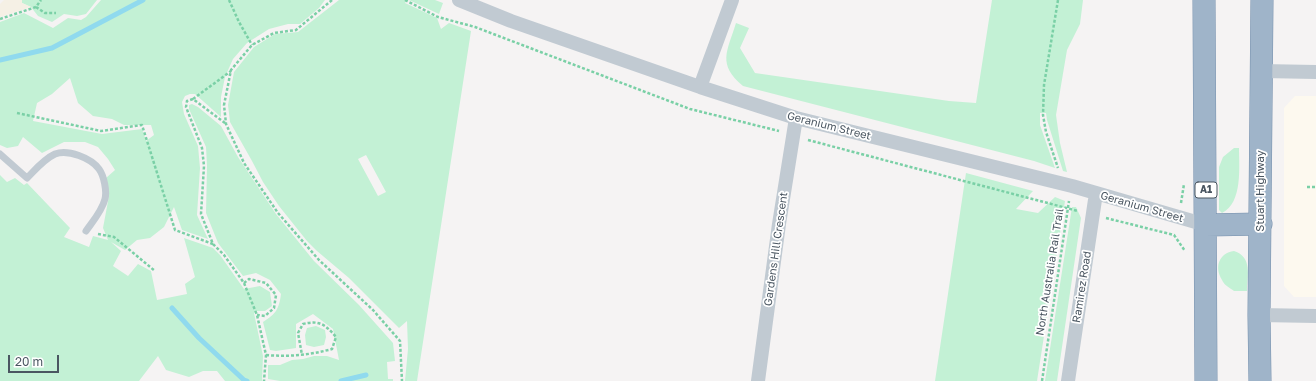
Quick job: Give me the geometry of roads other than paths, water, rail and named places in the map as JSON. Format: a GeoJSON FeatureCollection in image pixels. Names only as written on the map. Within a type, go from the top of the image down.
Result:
{"type":"FeatureCollection","features":[{"type":"Feature","properties":{"kind":"highway","name":"A1"},"geometry":{"type":"LineString","coordinates":[[1204,0],[1206,381]]}},
{"type":"Feature","properties":{"kind":"highway","name":"Stuart Highway"},"geometry":{"type":"LineString","coordinates":[[1260,381],[1259,315],[1262,0]]}},
{"type":"Feature","properties":{"kind":"highway"},"geometry":{"type":"LineString","coordinates":[[1206,225],[1261,224]]}},
{"type":"Feature","properties":{"kind":"street","name":"Geranium Street"},"geometry":{"type":"LineString","coordinates":[[459,0],[511,21],[700,87],[796,118],[1063,184],[1206,225]]}},
{"type":"Feature","properties":{"kind":"street"},"geometry":{"type":"LineString","coordinates":[[700,87],[732,0]]}},
{"type":"Feature","properties":{"kind":"street"},"geometry":{"type":"LineString","coordinates":[[1262,71],[1316,72]]}},
{"type":"Feature","properties":{"kind":"street","name":"Gardens Hill Crescent"},"geometry":{"type":"LineString","coordinates":[[758,381],[779,224],[796,118]]}},
{"type":"Feature","properties":{"kind":"street","name":"Ramirez Road"},"geometry":{"type":"LineString","coordinates":[[1068,381],[1096,194]]}},
{"type":"Feature","properties":{"kind":"street"},"geometry":{"type":"LineString","coordinates":[[1259,315],[1316,316]]}},
{"type":"Feature","properties":{"kind":"lane"},"geometry":{"type":"LineString","coordinates":[[0,154],[27,178],[43,162],[56,154],[72,153],[86,158],[99,169],[104,183],[105,198],[98,213],[86,231]]}},
{"type":"Feature","properties":{"kind":"waterway"},"geometry":{"type":"LineString","coordinates":[[0,60],[52,48],[143,0]]}},
{"type":"Feature","properties":{"kind":"waterway"},"geometry":{"type":"LineString","coordinates":[[172,308],[199,338],[244,380],[247,381]]}},
{"type":"Feature","properties":{"kind":"waterway"},"geometry":{"type":"LineString","coordinates":[[341,381],[366,375]]}}]}
